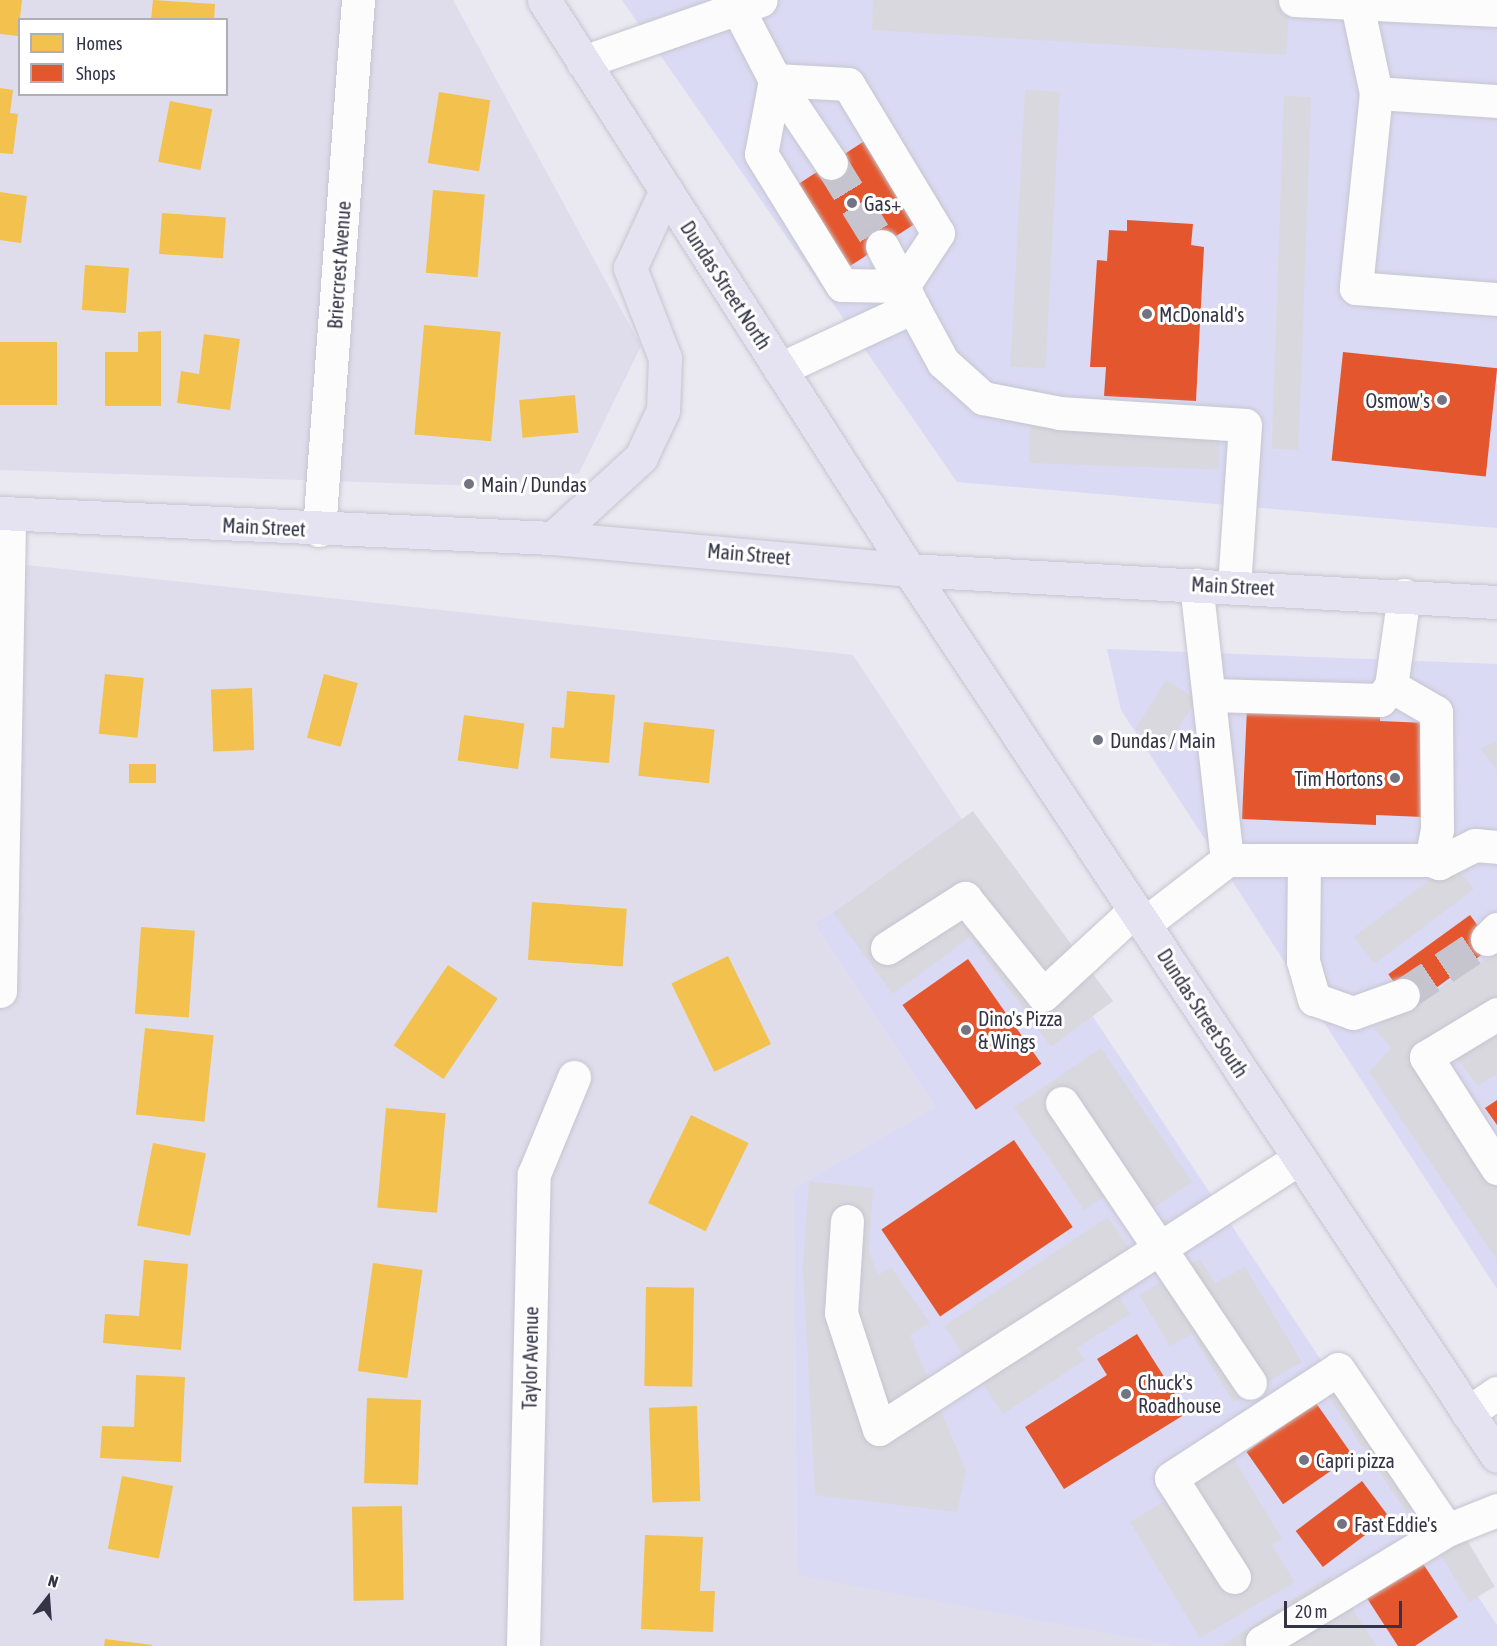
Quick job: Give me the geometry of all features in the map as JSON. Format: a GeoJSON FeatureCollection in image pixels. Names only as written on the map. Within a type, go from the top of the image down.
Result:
{"type":"FeatureCollection","features":[{"type":"Feature","properties":{"kind":"main road","name":"Dundas Street North"},"geometry":{"type":"LineString","coordinates":[[544,0],[909,570]]}},
{"type":"Feature","properties":{"kind":"main road"},"geometry":{"type":"LineString","coordinates":[[553,538],[641,457],[663,410],[665,357],[630,268],[666,190]]}},
{"type":"Feature","properties":{"kind":"main road","name":"Main Street"},"geometry":{"type":"LineString","coordinates":[[4,513],[319,530],[553,538],[909,570],[1404,595],[1497,602]]}},
{"type":"Feature","properties":{"kind":"main road","name":"Dundas Street South"},"geometry":{"type":"LineString","coordinates":[[909,570],[1497,1456]]}},
{"type":"Feature","properties":{"kind":"street","name":"Briercrest Avenue"},"geometry":{"type":"LineString","coordinates":[[319,530],[358,0]]}},
{"type":"Feature","properties":{"kind":"street"},"geometry":{"type":"LineString","coordinates":[[1295,0],[1356,1],[1497,10]]}},
{"type":"Feature","properties":{"kind":"street"},"geometry":{"type":"LineString","coordinates":[[1356,1],[1376,93],[1356,288],[1497,299]]}},
{"type":"Feature","properties":{"kind":"street"},"geometry":{"type":"LineString","coordinates":[[583,62],[749,5],[775,80],[831,163]]}},
{"type":"Feature","properties":{"kind":"street"},"geometry":{"type":"LineString","coordinates":[[775,80],[761,154],[842,285],[908,296]]}},
{"type":"Feature","properties":{"kind":"street"},"geometry":{"type":"LineString","coordinates":[[775,80],[848,84],[938,232],[908,296],[780,369]]}},
{"type":"Feature","properties":{"kind":"street"},"geometry":{"type":"LineString","coordinates":[[1376,93],[1497,101]]}},
{"type":"Feature","properties":{"kind":"street"},"geometry":{"type":"LineString","coordinates":[[882,246],[943,362],[983,398],[1060,413],[1245,425],[1234,586]]}},
{"type":"Feature","properties":{"kind":"street"},"geometry":{"type":"LineString","coordinates":[[0,991],[4,513]]}},
{"type":"Feature","properties":{"kind":"street"},"geometry":{"type":"LineString","coordinates":[[1196,585],[1212,695],[1227,860]]}},
{"type":"Feature","properties":{"kind":"street"},"geometry":{"type":"LineString","coordinates":[[1212,695],[1380,700],[1391,686],[1404,595]]}},
{"type":"Feature","properties":{"kind":"street"},"geometry":{"type":"LineString","coordinates":[[1391,686],[1436,712],[1437,829],[1431,860]]}},
{"type":"Feature","properties":{"kind":"street"},"geometry":{"type":"LineString","coordinates":[[887,948],[965,898],[1043,995],[1140,917],[1227,860],[1431,860],[1439,863],[1475,845],[1497,847]]}},
{"type":"Feature","properties":{"kind":"street"},"geometry":{"type":"LineString","coordinates":[[1304,861],[1304,961],[1314,999],[1353,1013],[1403,995]]}},
{"type":"Feature","properties":{"kind":"street"},"geometry":{"type":"LineString","coordinates":[[1497,1014],[1426,1057],[1497,1168]]}},
{"type":"Feature","properties":{"kind":"street","name":"Taylor Avenue"},"geometry":{"type":"LineString","coordinates":[[523,1646],[534,1174],[574,1077]]}},
{"type":"Feature","properties":{"kind":"street"},"geometry":{"type":"LineString","coordinates":[[1062,1104],[1250,1383]]}},
{"type":"Feature","properties":{"kind":"street"},"geometry":{"type":"LineString","coordinates":[[847,1221],[841,1313],[879,1429],[1299,1158]]}},
{"type":"Feature","properties":{"kind":"street"},"geometry":{"type":"LineString","coordinates":[[1234,1577],[1170,1478],[1338,1369],[1447,1530]]}},
{"type":"Feature","properties":{"kind":"street"},"geometry":{"type":"LineString","coordinates":[[1468,1413],[1497,1393]]}},
{"type":"Feature","properties":{"kind":"street"},"geometry":{"type":"LineString","coordinates":[[1265,1646],[1262,1642],[1447,1530],[1497,1510]]}},
{"type":"Feature","properties":{"kind":"shaded area"},"geometry":{"type":"Polygon","coordinates":[[[0,0],[453,0],[641,346],[579,473],[513,487],[0,470],[0,0]]]}},
{"type":"Feature","properties":{"kind":"shaded area"},"geometry":{"type":"Polygon","coordinates":[[[622,0],[1497,0],[1497,528],[957,482],[622,0]]]}},
{"type":"Feature","properties":{"kind":"shaded area"},"geometry":{"type":"Polygon","coordinates":[[[873,0],[1290,0],[1286,55],[872,30],[873,0]]]}},
{"type":"Feature","properties":{"kind":"shaded area"},"geometry":{"type":"Polygon","coordinates":[[[1025,90],[1060,92],[1045,368],[1011,367],[1025,90]]]}},
{"type":"Feature","properties":{"kind":"shaded area"},"geometry":{"type":"Polygon","coordinates":[[[1284,96],[1311,97],[1299,450],[1272,449],[1284,96]]]}},
{"type":"Feature","properties":{"kind":"shaded area"},"geometry":{"type":"Polygon","coordinates":[[[1030,423],[1220,430],[1218,470],[1029,463],[1030,423]]]}},
{"type":"Feature","properties":{"kind":"shaded area"},"geometry":{"type":"Polygon","coordinates":[[[0,562],[853,655],[967,827],[814,923],[935,1107],[794,1188],[797,1574],[1175,1646],[0,1646],[0,562]]]}},
{"type":"Feature","properties":{"kind":"shaded area"},"geometry":{"type":"Polygon","coordinates":[[[1107,649],[1497,664],[1497,1289],[1121,710],[1107,649]]]}},
{"type":"Feature","properties":{"kind":"shaded area"},"geometry":{"type":"Polygon","coordinates":[[[1166,680],[1197,699],[1166,748],[1135,729],[1166,680]]]}},
{"type":"Feature","properties":{"kind":"shaded area"},"geometry":{"type":"Polygon","coordinates":[[[1497,741],[1497,771],[1480,748],[1497,741]]]}},
{"type":"Feature","properties":{"kind":"shaded area"},"geometry":{"type":"Polygon","coordinates":[[[973,811],[1113,1001],[1051,1047],[970,937],[893,994],[833,913],[973,811]]]}},
{"type":"Feature","properties":{"kind":"shaded area"},"geometry":{"type":"Polygon","coordinates":[[[967,827],[1497,1625],[1497,1646],[1175,1646],[797,1575],[794,1188],[935,1107],[814,923],[967,827]]]}},
{"type":"Feature","properties":{"kind":"shaded area"},"geometry":{"type":"Polygon","coordinates":[[[1453,862],[1473,889],[1374,964],[1354,937],[1453,862]]]}},
{"type":"Feature","properties":{"kind":"shaded area"},"geometry":{"type":"Polygon","coordinates":[[[1497,953],[1497,1074],[1478,1086],[1449,1049],[1440,1058],[1497,1142],[1497,1260],[1369,1072],[1391,1048],[1374,1028],[1497,953]]]}},
{"type":"Feature","properties":{"kind":"shaded area"},"geometry":{"type":"Polygon","coordinates":[[[1101,1048],[1192,1182],[1128,1225],[1107,1195],[1084,1210],[1014,1107],[1101,1048]]]}},
{"type":"Feature","properties":{"kind":"shaded area"},"geometry":{"type":"Polygon","coordinates":[[[809,1181],[873,1188],[869,1252],[878,1275],[891,1267],[930,1323],[910,1335],[966,1471],[957,1512],[815,1495],[803,1269],[809,1181]]]}},
{"type":"Feature","properties":{"kind":"shaded area"},"geometry":{"type":"Polygon","coordinates":[[[1108,1217],[1148,1277],[1119,1296],[1130,1314],[1077,1348],[1085,1360],[1003,1414],[944,1326],[1108,1217]]]}},
{"type":"Feature","properties":{"kind":"shaded area"},"geometry":{"type":"Polygon","coordinates":[[[1200,1259],[1215,1283],[1245,1267],[1302,1362],[1233,1402],[1192,1334],[1170,1346],[1139,1295],[1200,1259]]]}},
{"type":"Feature","properties":{"kind":"shaded area"},"geometry":{"type":"Polygon","coordinates":[[[1352,1378],[1432,1497],[1407,1513],[1327,1395],[1352,1378]]]}},
{"type":"Feature","properties":{"kind":"shaded area"},"geometry":{"type":"Polygon","coordinates":[[[1234,1459],[1282,1539],[1272,1545],[1295,1582],[1200,1638],[1130,1522],[1234,1459]]]}},
{"type":"Feature","properties":{"kind":"shaded area"},"geometry":{"type":"Polygon","coordinates":[[[1450,1512],[1495,1587],[1469,1602],[1424,1527],[1450,1512]]]}},
{"type":"Feature","properties":{"kind":"shaded area"},"geometry":{"type":"Polygon","coordinates":[[[1330,1576],[1377,1646],[1221,1646],[1330,1576]]]}},
{"type":"Feature","properties":{"kind":"building: Homes"},"geometry":{"type":"Polygon","coordinates":[[[0,0],[22,0],[20,18],[18,18],[18,36],[0,34],[0,0]]]}},
{"type":"Feature","properties":{"kind":"building: Homes"},"geometry":{"type":"Polygon","coordinates":[[[153,0],[215,4],[214,18],[151,18],[153,0]]]}},
{"type":"Feature","properties":{"kind":"building: Homes"},"geometry":{"type":"Polygon","coordinates":[[[0,88],[13,90],[10,113],[18,114],[13,154],[0,153],[0,88]]]}},
{"type":"Feature","properties":{"kind":"building: Homes"},"geometry":{"type":"Polygon","coordinates":[[[439,92],[490,100],[479,171],[428,163],[439,92]]]}},
{"type":"Feature","properties":{"kind":"building: Homes"},"geometry":{"type":"Polygon","coordinates":[[[170,101],[212,109],[200,170],[158,162],[170,101]]]}},
{"type":"Feature","properties":{"kind":"building: Homes"},"geometry":{"type":"Polygon","coordinates":[[[433,190],[485,195],[478,277],[426,273],[433,190]]]}},
{"type":"Feature","properties":{"kind":"building: Homes"},"geometry":{"type":"Polygon","coordinates":[[[0,192],[27,196],[21,243],[0,240],[0,192]]]}},
{"type":"Feature","properties":{"kind":"building: Homes"},"geometry":{"type":"Polygon","coordinates":[[[162,213],[226,217],[223,258],[159,254],[162,213]]]}},
{"type":"Feature","properties":{"kind":"building: Homes"},"geometry":{"type":"Polygon","coordinates":[[[85,265],[129,268],[126,313],[82,310],[85,265]]]}},
{"type":"Feature","properties":{"kind":"building: Homes"},"geometry":{"type":"Polygon","coordinates":[[[424,325],[501,332],[491,441],[414,435],[424,325]]]}},
{"type":"Feature","properties":{"kind":"building: Homes"},"geometry":{"type":"Polygon","coordinates":[[[161,331],[161,406],[105,406],[105,352],[138,352],[138,332],[161,331]]]}},
{"type":"Feature","properties":{"kind":"building: Homes"},"geometry":{"type":"Polygon","coordinates":[[[204,334],[240,339],[230,410],[177,403],[181,371],[199,374],[204,334]]]}},
{"type":"Feature","properties":{"kind":"building: Homes"},"geometry":{"type":"Polygon","coordinates":[[[0,342],[57,342],[57,405],[0,405],[0,342]]]}},
{"type":"Feature","properties":{"kind":"building: Homes"},"geometry":{"type":"Polygon","coordinates":[[[575,395],[578,433],[523,438],[519,400],[575,395]]]}},
{"type":"Feature","properties":{"kind":"building: Homes"},"geometry":{"type":"Polygon","coordinates":[[[105,674],[144,678],[138,738],[99,734],[105,674]]]}},
{"type":"Feature","properties":{"kind":"building: Homes"},"geometry":{"type":"Polygon","coordinates":[[[324,674],[358,683],[341,747],[307,738],[324,674]]]}},
{"type":"Feature","properties":{"kind":"building: Homes"},"geometry":{"type":"Polygon","coordinates":[[[252,688],[254,750],[213,751],[211,689],[252,688]]]}},
{"type":"Feature","properties":{"kind":"building: Homes"},"geometry":{"type":"Polygon","coordinates":[[[567,691],[615,695],[609,763],[550,758],[552,727],[564,728],[567,691]]]}},
{"type":"Feature","properties":{"kind":"building: Homes"},"geometry":{"type":"Polygon","coordinates":[[[464,715],[524,723],[518,769],[458,761],[464,715]]]}},
{"type":"Feature","properties":{"kind":"building: Homes"},"geometry":{"type":"Polygon","coordinates":[[[644,722],[715,729],[709,783],[638,776],[644,722]]]}},
{"type":"Feature","properties":{"kind":"building: Homes"},"geometry":{"type":"Polygon","coordinates":[[[129,764],[156,764],[156,783],[129,783],[129,764]]]}},
{"type":"Feature","properties":{"kind":"building: Homes"},"geometry":{"type":"Polygon","coordinates":[[[532,902],[627,909],[623,966],[528,960],[532,902]]]}},
{"type":"Feature","properties":{"kind":"building: Homes"},"geometry":{"type":"Polygon","coordinates":[[[141,927],[195,931],[189,1018],[135,1014],[141,927]]]}},
{"type":"Feature","properties":{"kind":"building: Homes"},"geometry":{"type":"Polygon","coordinates":[[[728,956],[771,1044],[714,1072],[671,984],[728,956]]]}},
{"type":"Feature","properties":{"kind":"building: Homes"},"geometry":{"type":"Polygon","coordinates":[[[448,965],[498,999],[444,1079],[394,1045],[448,965]]]}},
{"type":"Feature","properties":{"kind":"building: Homes"},"geometry":{"type":"Polygon","coordinates":[[[145,1028],[214,1035],[205,1122],[136,1115],[145,1028]]]}},
{"type":"Feature","properties":{"kind":"building: Homes"},"geometry":{"type":"Polygon","coordinates":[[[386,1108],[446,1113],[437,1213],[377,1208],[386,1108]]]}},
{"type":"Feature","properties":{"kind":"building: Homes"},"geometry":{"type":"Polygon","coordinates":[[[691,1115],[749,1143],[706,1231],[648,1203],[691,1115]]]}},
{"type":"Feature","properties":{"kind":"building: Homes"},"geometry":{"type":"Polygon","coordinates":[[[153,1143],[206,1153],[190,1236],[137,1225],[153,1143]]]}},
{"type":"Feature","properties":{"kind":"building: Homes"},"geometry":{"type":"Polygon","coordinates":[[[144,1260],[188,1264],[181,1350],[103,1343],[105,1314],[139,1316],[144,1260]]]}},
{"type":"Feature","properties":{"kind":"building: Homes"},"geometry":{"type":"Polygon","coordinates":[[[373,1263],[423,1270],[407,1378],[358,1371],[373,1263]]]}},
{"type":"Feature","properties":{"kind":"building: Homes"},"geometry":{"type":"Polygon","coordinates":[[[646,1287],[694,1288],[692,1387],[644,1386],[646,1287]]]}},
{"type":"Feature","properties":{"kind":"building: Homes"},"geometry":{"type":"Polygon","coordinates":[[[136,1375],[185,1377],[181,1462],[100,1458],[102,1426],[134,1427],[136,1375]]]}},
{"type":"Feature","properties":{"kind":"building: Homes"},"geometry":{"type":"Polygon","coordinates":[[[367,1398],[421,1400],[418,1485],[364,1483],[367,1398]]]}},
{"type":"Feature","properties":{"kind":"building: Homes"},"geometry":{"type":"Polygon","coordinates":[[[697,1406],[700,1501],[652,1503],[649,1408],[697,1406]]]}},
{"type":"Feature","properties":{"kind":"building: Homes"},"geometry":{"type":"Polygon","coordinates":[[[122,1476],[173,1486],[159,1559],[108,1549],[122,1476]]]}},
{"type":"Feature","properties":{"kind":"building: Homes"},"geometry":{"type":"Polygon","coordinates":[[[402,1506],[404,1600],[354,1601],[352,1507],[402,1506]]]}},
{"type":"Feature","properties":{"kind":"building: Homes"},"geometry":{"type":"Polygon","coordinates":[[[645,1535],[703,1537],[700,1591],[715,1591],[713,1632],[641,1629],[645,1535]]]}},
{"type":"Feature","properties":{"kind":"building: Homes"},"geometry":{"type":"Polygon","coordinates":[[[105,1639],[153,1645],[104,1646],[105,1639]]]}},
{"type":"Feature","properties":{"kind":"building: Shops"},"geometry":{"type":"Polygon","coordinates":[[[866,140],[919,221],[846,269],[793,187],[866,140]]]}},
{"type":"Feature","properties":{"kind":"building: Shops","name":"McDonald's"},"geometry":{"type":"Polygon","coordinates":[[[1127,220],[1193,224],[1191,245],[1204,247],[1196,401],[1104,396],[1106,367],[1090,367],[1097,260],[1107,261],[1109,230],[1127,231],[1127,220]]]}},
{"type":"Feature","properties":{"kind":"building: Shops"},"geometry":{"type":"Polygon","coordinates":[[[1343,352],[1497,368],[1486,477],[1332,460],[1343,352]]]}},
{"type":"Feature","properties":{"kind":"building: Shops"},"geometry":{"type":"Polygon","coordinates":[[[1247,708],[1380,714],[1380,721],[1427,723],[1423,817],[1376,815],[1376,825],[1242,819],[1247,708]]]}},
{"type":"Feature","properties":{"kind":"building: Shops"},"geometry":{"type":"Polygon","coordinates":[[[1470,915],[1493,947],[1411,1006],[1388,974],[1470,915]]]}},
{"type":"Feature","properties":{"kind":"building: Shops"},"geometry":{"type":"Polygon","coordinates":[[[968,959],[1041,1064],[976,1110],[902,1005],[968,959]]]}},
{"type":"Feature","properties":{"kind":"building: Shops"},"geometry":{"type":"Polygon","coordinates":[[[1497,1100],[1497,1125],[1485,1108],[1497,1100]]]}},
{"type":"Feature","properties":{"kind":"building: Shops"},"geometry":{"type":"Polygon","coordinates":[[[1014,1140],[1073,1227],[940,1317],[881,1229],[1014,1140]]]}},
{"type":"Feature","properties":{"kind":"building: Shops","name":"Chuck's Roadhouse"},"geometry":{"type":"Polygon","coordinates":[[[1137,1334],[1187,1413],[1064,1489],[1025,1427],[1107,1375],[1097,1359],[1137,1334]]]}},
{"type":"Feature","properties":{"kind":"building: Shops"},"geometry":{"type":"Polygon","coordinates":[[[1316,1403],[1353,1455],[1283,1504],[1246,1452],[1316,1403]]]}},
{"type":"Feature","properties":{"kind":"building: Shops","name":"Fast Eddie's"},"geometry":{"type":"Polygon","coordinates":[[[1362,1481],[1389,1517],[1323,1567],[1296,1531],[1362,1481]]]}},
{"type":"Feature","properties":{"kind":"building: Shops"},"geometry":{"type":"Polygon","coordinates":[[[1416,1553],[1458,1617],[1415,1646],[1398,1646],[1361,1589],[1416,1553]]]}},
{"type":"Feature","properties":{"kind":"tunnel"},"geometry":{"type":"LineString","coordinates":[[831,163],[882,246]]}},
{"type":"Feature","properties":{"kind":"tunnel"},"geometry":{"type":"LineString","coordinates":[[1403,995],[1487,939]]}},
{"type":"Feature","properties":{"kind":"place","name":"Gas+"},"geometry":{"type":"Point","coordinates":[852,203]}},
{"type":"Feature","properties":{"kind":"place","name":"McDonald's"},"geometry":{"type":"Point","coordinates":[1147,314]}},
{"type":"Feature","properties":{"kind":"place","name":"Osmow's"},"geometry":{"type":"Point","coordinates":[1442,400]}},
{"type":"Feature","properties":{"kind":"place","name":"Main / Dundas"},"geometry":{"type":"Point","coordinates":[469,484]}},
{"type":"Feature","properties":{"kind":"place","name":"Dundas / Main"},"geometry":{"type":"Point","coordinates":[1098,740]}},
{"type":"Feature","properties":{"kind":"place","name":"Tim Hortons"},"geometry":{"type":"Point","coordinates":[1395,778]}},
{"type":"Feature","properties":{"kind":"place","name":"Dino's Pizza & Wings"},"geometry":{"type":"Point","coordinates":[966,1030]}},
{"type":"Feature","properties":{"kind":"place","name":"Chuck's Roadhouse"},"geometry":{"type":"Point","coordinates":[1126,1394]}},
{"type":"Feature","properties":{"kind":"place","name":"Capri pizza"},"geometry":{"type":"Point","coordinates":[1304,1460]}},
{"type":"Feature","properties":{"kind":"place","name":"Fast Eddie's"},"geometry":{"type":"Point","coordinates":[1342,1524]}}]}
